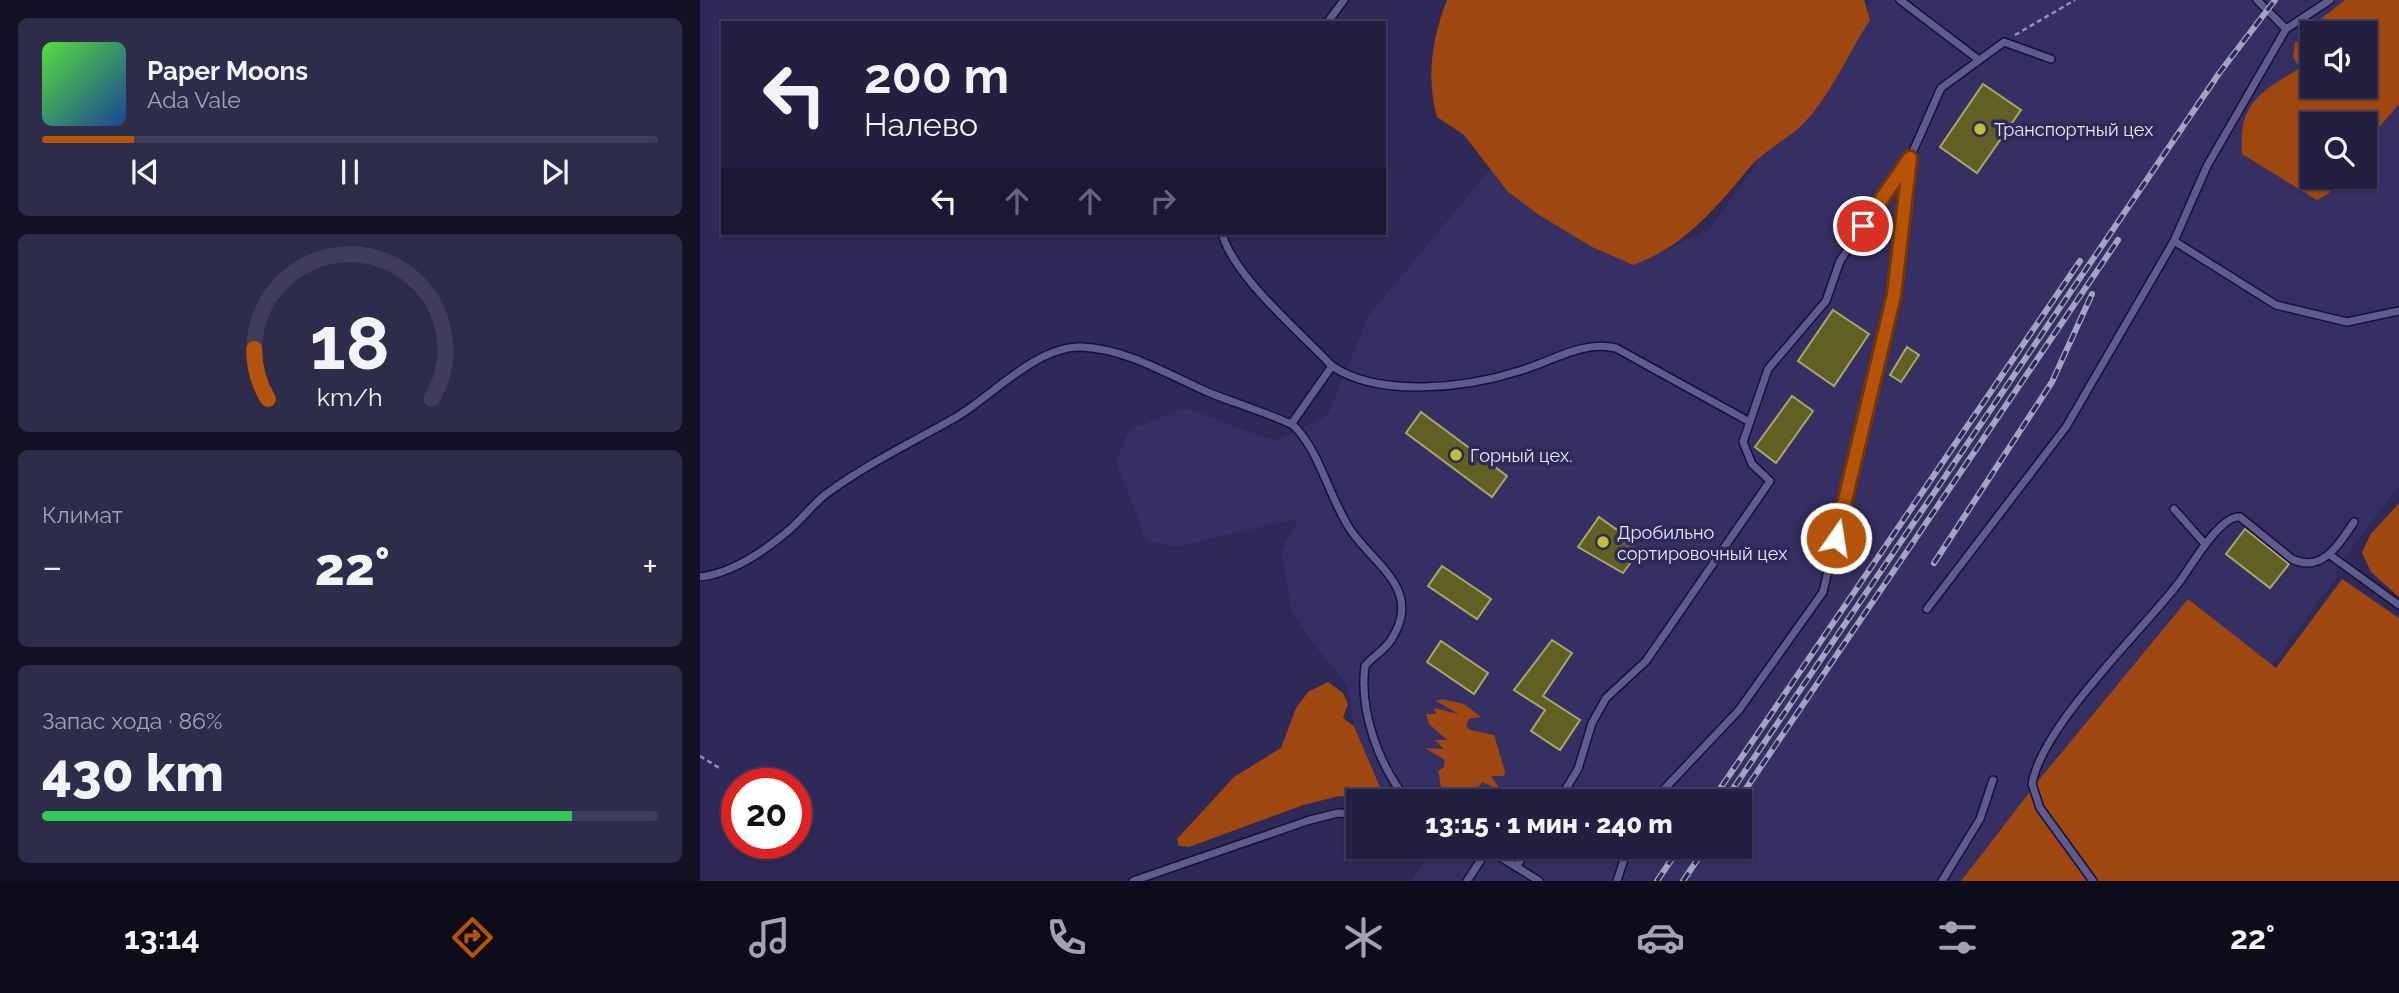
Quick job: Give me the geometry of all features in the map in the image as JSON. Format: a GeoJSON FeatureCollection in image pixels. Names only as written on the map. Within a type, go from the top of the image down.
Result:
{"type":"FeatureCollection","features":[{"type":"Feature","properties":{"kind":"lane"},"geometry":{"type":"LineString","coordinates":[[1328,21],[1344,0]]}},
{"type":"Feature","properties":{"kind":"lane"},"geometry":{"type":"LineString","coordinates":[[1900,0],[1979,60]]}},
{"type":"Feature","properties":{"kind":"lane"},"geometry":{"type":"LineString","coordinates":[[2257,0],[2286,29]]}},
{"type":"Feature","properties":{"kind":"lane"},"geometry":{"type":"LineString","coordinates":[[1927,609],[2066,427],[2174,241],[2207,166],[2286,29],[2330,0]]}},
{"type":"Feature","properties":{"kind":"lane"},"geometry":{"type":"LineString","coordinates":[[1566,789],[1578,769],[1592,723],[1606,698],[1646,662],[1770,481],[1752,464],[1743,442],[1768,369],[1826,301],[1847,248],[1910,158],[1941,88],[2004,42],[2051,58]]}},
{"type":"Feature","properties":{"kind":"lane"},"geometry":{"type":"LineString","coordinates":[[1664,789],[1739,710],[1824,592],[1894,295],[1910,158]]}},
{"type":"Feature","properties":{"kind":"lane"},"geometry":{"type":"LineString","coordinates":[[1222,235],[1225,245],[1240,270],[1332,366],[1357,380],[1380,384],[1457,385],[1519,371],[1584,347],[1600,345],[1616,348],[1748,421]]}},
{"type":"Feature","properties":{"kind":"lane"},"geometry":{"type":"LineString","coordinates":[[2174,241],[2276,304],[2347,322],[2399,311]]}},
{"type":"Feature","properties":{"kind":"lane"},"geometry":{"type":"LineString","coordinates":[[700,577],[715,575],[753,556],[788,531],[823,496],[873,460],[961,414],[1038,360],[1077,347],[1112,350],[1247,409],[1292,423],[1303,438],[1342,517],[1398,587],[1402,613],[1398,627],[1387,646],[1366,666],[1364,692],[1379,751],[1400,789]]}},
{"type":"Feature","properties":{"kind":"lane"},"geometry":{"type":"LineString","coordinates":[[1292,423],[1332,366]]}},
{"type":"Feature","properties":{"kind":"lane"},"geometry":{"type":"LineString","coordinates":[[2174,509],[2205,544]]}},
{"type":"Feature","properties":{"kind":"lane"},"geometry":{"type":"LineString","coordinates":[[2094,881],[2040,808],[2032,784],[2049,745],[2080,700],[2178,584],[2205,544],[2231,518],[2238,516],[2296,561],[2320,561],[2330,555],[2354,522]]}},
{"type":"Feature","properties":{"kind":"lane"},"geometry":{"type":"LineString","coordinates":[[2330,555],[2399,604]]}},
{"type":"Feature","properties":{"kind":"lane"},"geometry":{"type":"LineString","coordinates":[[1942,881],[1980,820],[1993,780]]}},
{"type":"Feature","properties":{"kind":"lane"},"geometry":{"type":"LineString","coordinates":[[1133,881],[1152,878],[1310,820],[1346,814]]}},
{"type":"Feature","properties":{"kind":"lane"},"geometry":{"type":"LineString","coordinates":[[1467,881],[1480,859]]}},
{"type":"Feature","properties":{"kind":"lane"},"geometry":{"type":"LineString","coordinates":[[1503,859],[1539,881]]}},
{"type":"Feature","properties":{"kind":"lane"},"geometry":{"type":"LineString","coordinates":[[1516,867],[1521,859]]}},
{"type":"Feature","properties":{"kind":"lane"},"geometry":{"type":"LineString","coordinates":[[1618,881],[1624,859]]}},
{"type":"Feature","properties":{"kind":"path"},"geometry":{"type":"LineString","coordinates":[[2004,42],[2076,0]]}},
{"type":"Feature","properties":{"kind":"path"},"geometry":{"type":"LineString","coordinates":[[700,756],[721,769]]}},
{"type":"Feature","properties":{"kind":"shaded area"},"geometry":{"type":"Polygon","coordinates":[[[1447,0],[1864,0],[1870,20],[1820,104],[1800,127],[1756,161],[1712,211],[1684,237],[1633,265],[1592,247],[1539,215],[1508,192],[1464,135],[1437,117],[1432,87],[1432,58],[1447,0]]]}},
{"type":"Feature","properties":{"kind":"shaded area"},"geometry":{"type":"Polygon","coordinates":[[[1872,0],[2399,0],[2399,486],[2336,569],[2336,578],[2277,658],[2239,703],[2049,881],[1411,881],[1426,859],[1752,859],[1752,789],[1382,789],[1354,726],[1347,685],[1315,646],[1291,610],[1281,551],[1299,518],[1176,547],[1146,541],[1116,461],[1129,430],[1185,408],[1275,441],[1327,416],[1369,315],[1492,167],[1508,192],[1539,215],[1592,247],[1633,265],[1710,229],[1872,0]]]}},
{"type":"Feature","properties":{"kind":"shaded area"},"geometry":{"type":"Polygon","coordinates":[[[2345,0],[2399,0],[2399,104],[2377,130],[2377,112],[2300,112],[2300,189],[2332,189],[2317,200],[2242,154],[2242,136],[2248,110],[2255,100],[2300,68],[2300,98],[2377,98],[2377,21],[2318,21],[2345,0]]]}},
{"type":"Feature","properties":{"kind":"shaded area"},"geometry":{"type":"Polygon","coordinates":[[[2300,41],[2300,68],[2293,57],[2295,42],[2300,41]]]}},
{"type":"Feature","properties":{"kind":"shaded area"},"geometry":{"type":"Polygon","coordinates":[[[2399,503],[2399,597],[2371,572],[2362,553],[2370,535],[2399,503]]]}},
{"type":"Feature","properties":{"kind":"shaded area"},"geometry":{"type":"Polygon","coordinates":[[[2342,579],[2399,618],[2399,881],[1961,881],[2039,780],[2188,599],[2276,668],[2342,579]]]}},
{"type":"Feature","properties":{"kind":"shaded area"},"geometry":{"type":"Polygon","coordinates":[[[1328,682],[1343,693],[1348,704],[1343,718],[1354,726],[1381,789],[1346,789],[1346,797],[1303,805],[1189,847],[1179,846],[1177,839],[1234,777],[1281,748],[1296,708],[1308,692],[1328,682]]]}},
{"type":"Feature","properties":{"kind":"shaded area"},"geometry":{"type":"Polygon","coordinates":[[[1442,699],[1464,704],[1481,717],[1469,719],[1466,726],[1470,730],[1494,735],[1505,771],[1504,776],[1491,776],[1500,789],[1482,782],[1477,789],[1441,787],[1438,771],[1444,767],[1445,760],[1425,748],[1444,749],[1435,740],[1447,740],[1429,724],[1426,714],[1436,714],[1434,708],[1459,714],[1436,701],[1442,699]]]}},
{"type":"Feature","properties":{"kind":"building","name":"Транспортный цех"},"geometry":{"type":"Polygon","coordinates":[[[1983,84],[2021,110],[1977,173],[1940,147],[1983,84]]]}},
{"type":"Feature","properties":{"kind":"building"},"geometry":{"type":"Polygon","coordinates":[[[1833,310],[1869,334],[1834,386],[1798,361],[1833,310]]]}},
{"type":"Feature","properties":{"kind":"building"},"geometry":{"type":"Polygon","coordinates":[[[1907,347],[1919,355],[1901,382],[1890,375],[1907,347]]]}},
{"type":"Feature","properties":{"kind":"building"},"geometry":{"type":"Polygon","coordinates":[[[1792,396],[1813,411],[1776,463],[1755,447],[1792,396]]]}},
{"type":"Feature","properties":{"kind":"building","name":"Горный цех."},"geometry":{"type":"Polygon","coordinates":[[[1421,412],[1507,476],[1492,497],[1406,433],[1421,412]]]}},
{"type":"Feature","properties":{"kind":"building","name":"Дробильно сортировочный цех"},"geometry":{"type":"Polygon","coordinates":[[[1599,517],[1620,532],[1617,536],[1639,551],[1623,573],[1578,547],[1599,517]]]}},
{"type":"Feature","properties":{"kind":"building"},"geometry":{"type":"Polygon","coordinates":[[[2245,529],[2289,564],[2270,588],[2226,554],[2245,529]]]}},
{"type":"Feature","properties":{"kind":"building"},"geometry":{"type":"Polygon","coordinates":[[[1442,566],[1491,599],[1477,619],[1428,586],[1442,566]]]}},
{"type":"Feature","properties":{"kind":"building"},"geometry":{"type":"Polygon","coordinates":[[[1552,640],[1572,653],[1543,696],[1580,720],[1560,750],[1531,731],[1545,710],[1514,690],[1552,640]]]}},
{"type":"Feature","properties":{"kind":"building"},"geometry":{"type":"Polygon","coordinates":[[[1441,641],[1488,673],[1474,694],[1427,662],[1441,641]]]}},
{"type":"Feature","properties":{"kind":"railway"},"geometry":{"type":"LineString","coordinates":[[1733,789],[2220,72],[2275,0]]}},
{"type":"Feature","properties":{"kind":"railway"},"geometry":{"type":"LineString","coordinates":[[1746,789],[2118,240]]}},
{"type":"Feature","properties":{"kind":"railway"},"geometry":{"type":"LineString","coordinates":[[1720,789],[2080,261]]}},
{"type":"Feature","properties":{"kind":"railway"},"geometry":{"type":"LineString","coordinates":[[1934,563],[2052,382],[2092,294]]}},
{"type":"Feature","properties":{"kind":"railway"},"geometry":{"type":"LineString","coordinates":[[1657,881],[1672,859]]}},
{"type":"Feature","properties":{"kind":"railway"},"geometry":{"type":"LineString","coordinates":[[1683,881],[1698,859]]}},
{"type":"Feature","properties":{"kind":"place","name":"Транспортный цех"},"geometry":{"type":"Point","coordinates":[1980,129]}},
{"type":"Feature","properties":{"kind":"place","name":"Горный цех."},"geometry":{"type":"Point","coordinates":[1456,455]}},
{"type":"Feature","properties":{"kind":"place","name":"Дробильно сортировочный цех"},"geometry":{"type":"Point","coordinates":[1603,542]}},
{"type":"Feature","properties":{"kind":"route"},"geometry":{"type":"LineString","coordinates":[[1836,538],[1894,295],[1910,158],[1863,226]]}}]}
